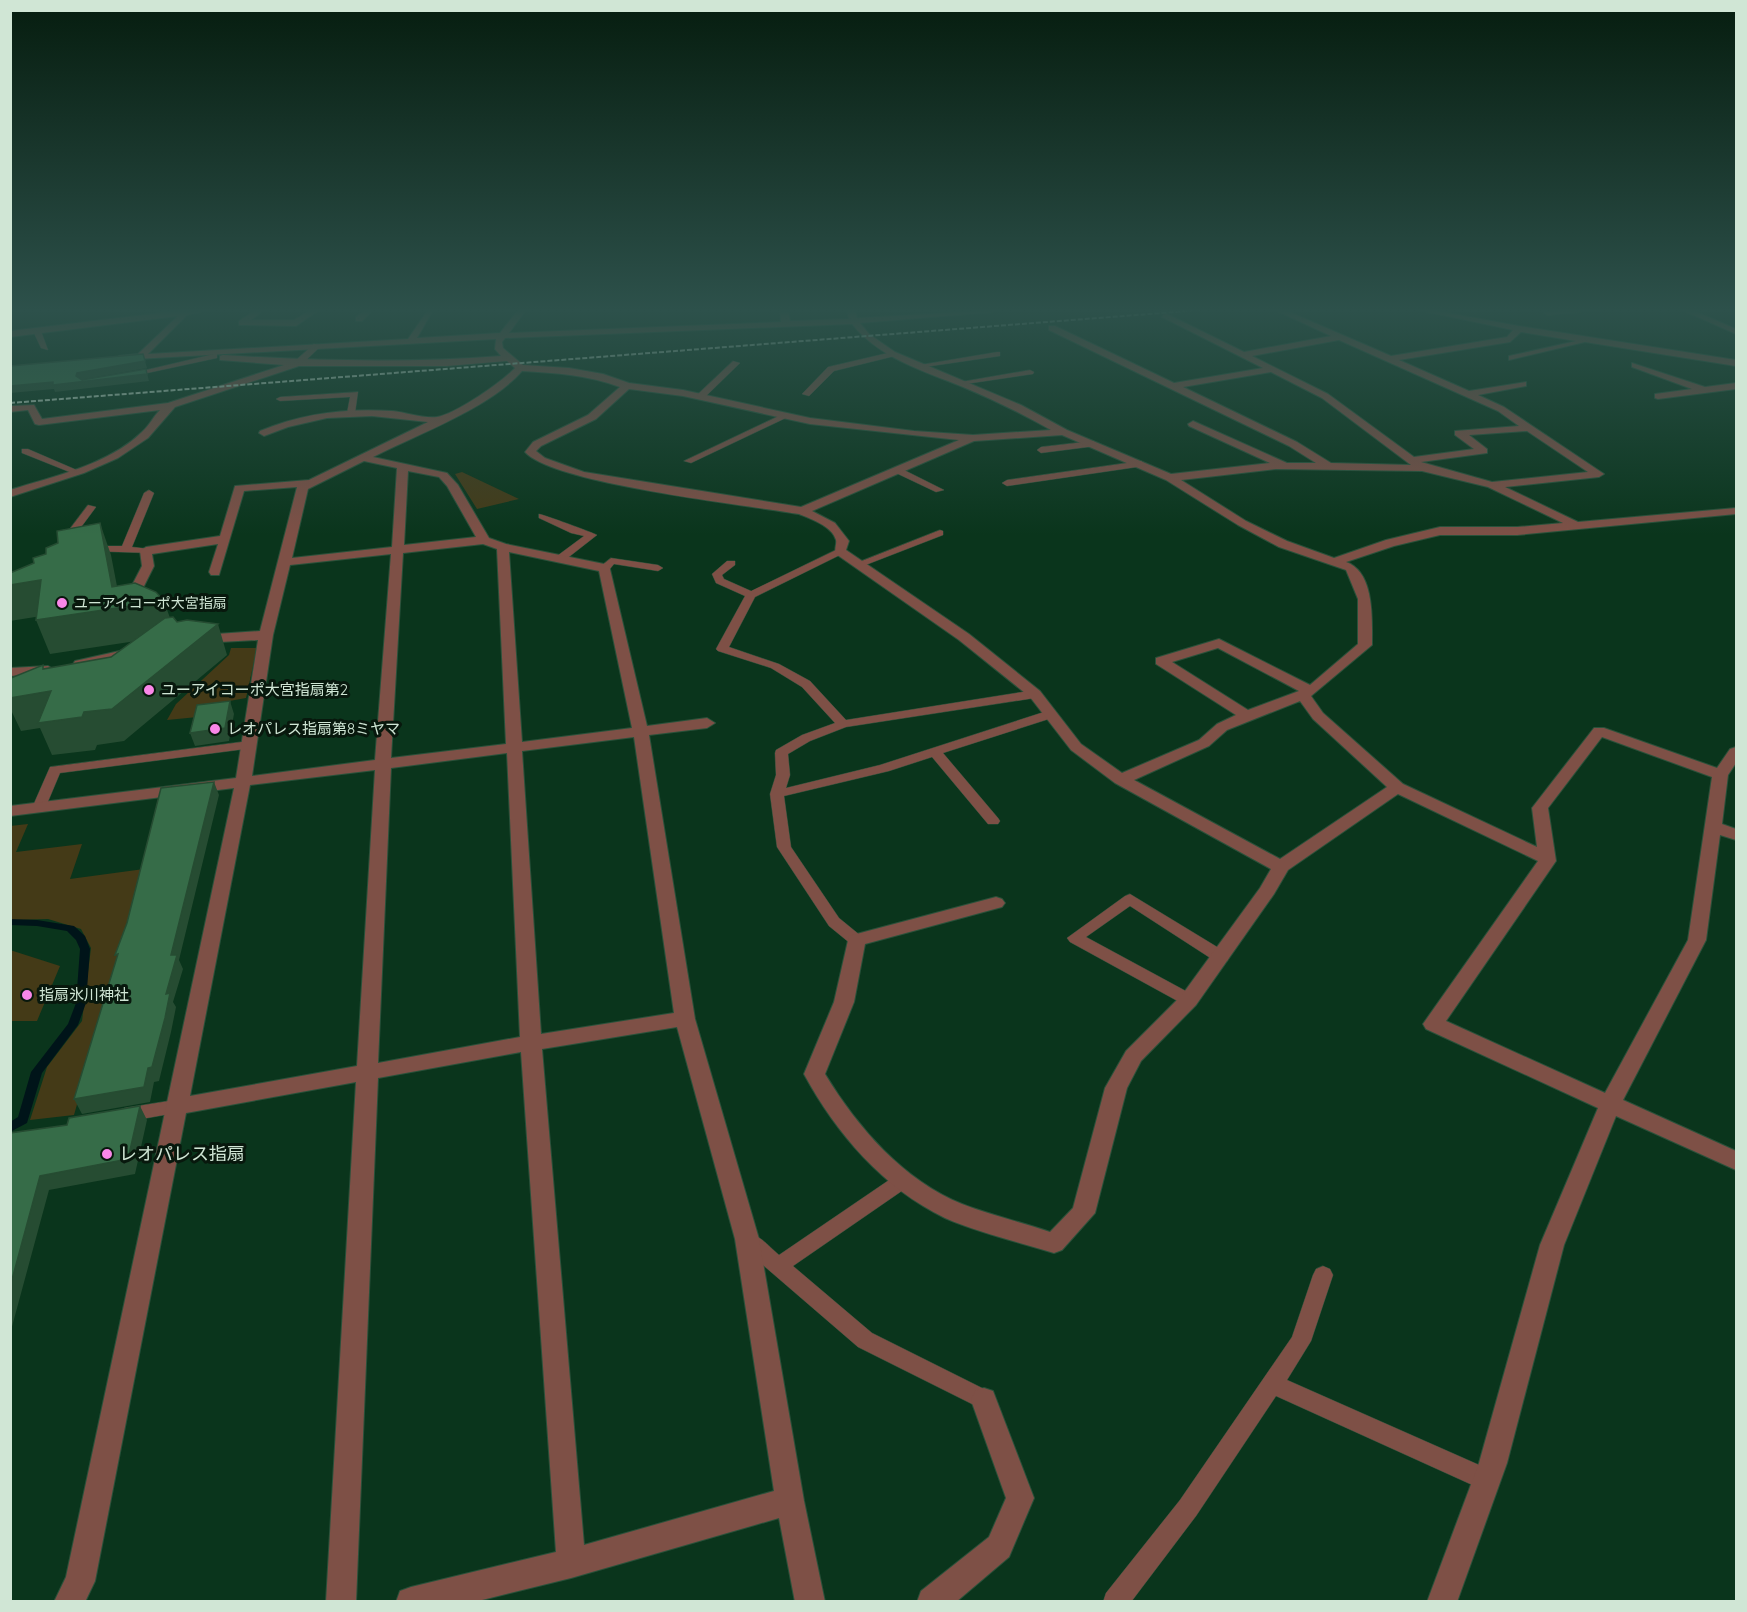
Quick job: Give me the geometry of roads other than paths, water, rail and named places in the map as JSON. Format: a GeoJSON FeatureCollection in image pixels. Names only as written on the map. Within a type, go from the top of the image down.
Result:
{"type":"FeatureCollection","features":[{"type":"Feature","properties":{"kind":"street"},"geometry":{"type":"LineString","coordinates":[[10,409],[31,407],[39,422],[172,405],[231,385]]}},
{"type":"Feature","properties":{"kind":"street"},"geometry":{"type":"LineString","coordinates":[[69,1602],[80,1581],[243,782],[266,635],[303,487],[504,385]]}},
{"type":"Feature","properties":{"kind":"street"},"geometry":{"type":"LineString","coordinates":[[964,385],[1017,407],[1063,432],[1170,478],[1242,523],[1283,544],[1351,568],[1365,598],[1365,645],[1307,693],[1222,727],[1204,743],[1121,780]]}},
{"type":"Feature","properties":{"kind":"street"},"geometry":{"type":"LineString","coordinates":[[1173,386],[1178,385]]}},
{"type":"Feature","properties":{"kind":"street"},"geometry":{"type":"LineString","coordinates":[[1304,385],[1324,396],[1418,464],[1492,485],[1574,524]]}},
{"type":"Feature","properties":{"kind":"street"},"geometry":{"type":"LineString","coordinates":[[1450,385],[1501,409],[1599,474],[1492,485]]}},
{"type":"Feature","properties":{"kind":"street"},"geometry":{"type":"LineString","coordinates":[[1469,394],[1516,385]]}},
{"type":"Feature","properties":{"kind":"street"},"geometry":{"type":"LineString","coordinates":[[1694,385],[1737,397]]}},
{"type":"Feature","properties":{"kind":"street"},"geometry":{"type":"LineString","coordinates":[[1063,432],[973,438],[914,434],[786,416],[700,397],[627,386],[592,417],[537,444],[530,452],[541,460],[582,475],[802,511],[824,520],[838,531],[843,541],[840,551],[964,637],[1035,694],[1076,747],[1121,780],[1281,867]]}},
{"type":"Feature","properties":{"kind":"street"},"geometry":{"type":"LineString","coordinates":[[1173,386],[1293,444],[1327,466]]}},
{"type":"Feature","properties":{"kind":"street"},"geometry":{"type":"LineString","coordinates":[[1658,396],[1737,386]]}},
{"type":"Feature","properties":{"kind":"street"},"geometry":{"type":"LineString","coordinates":[[10,494],[110,458],[145,435],[155,419],[172,405]]}},
{"type":"Feature","properties":{"kind":"street"},"geometry":{"type":"LineString","coordinates":[[264,433],[288,421],[351,413],[394,413],[437,420]]}},
{"type":"Feature","properties":{"kind":"street"},"geometry":{"type":"LineString","coordinates":[[1192,424],[1287,466]]}},
{"type":"Feature","properties":{"kind":"street"},"geometry":{"type":"LineString","coordinates":[[1170,478],[1235,469],[1287,466],[1374,469],[1418,464],[1483,451],[1459,433],[1528,428]]}},
{"type":"Feature","properties":{"kind":"street"},"geometry":{"type":"LineString","coordinates":[[802,511],[973,438]]}},
{"type":"Feature","properties":{"kind":"street"},"geometry":{"type":"LineString","coordinates":[[360,457],[443,476],[494,544],[513,748],[531,1043],[570,1563]]}},
{"type":"Feature","properties":{"kind":"street"},"geometry":{"type":"LineString","coordinates":[[342,1602],[383,764],[403,466]]}},
{"type":"Feature","properties":{"kind":"street"},"geometry":{"type":"LineString","coordinates":[[215,572],[239,488],[310,483]]}},
{"type":"Feature","properties":{"kind":"street"},"geometry":{"type":"LineString","coordinates":[[1334,562],[1390,543],[1440,531],[1517,531],[1737,510]]}},
{"type":"Feature","properties":{"kind":"street"},"geometry":{"type":"LineString","coordinates":[[152,607],[133,595],[148,566],[146,551],[225,539]]}},
{"type":"Feature","properties":{"kind":"street"},"geometry":{"type":"LineString","coordinates":[[286,562],[494,544],[605,567],[641,732],[685,1019],[747,1239],[790,1501],[810,1602]]}},
{"type":"Feature","properties":{"kind":"street"},"geometry":{"type":"LineString","coordinates":[[191,639],[266,635]]}},
{"type":"Feature","properties":{"kind":"street"},"geometry":{"type":"LineString","coordinates":[[1246,716],[1161,661],[1219,643],[1307,693],[1318,716],[1397,787],[1546,858]]}},
{"type":"Feature","properties":{"kind":"street"},"geometry":{"type":"LineString","coordinates":[[10,672],[44,671],[146,649]]}},
{"type":"Feature","properties":{"kind":"street"},"geometry":{"type":"LineString","coordinates":[[10,811],[707,723]]}},
{"type":"Feature","properties":{"kind":"street"},"geometry":{"type":"LineString","coordinates":[[1720,775],[1599,731],[1540,808],[1546,858],[1433,1024],[1611,1102],[1737,1161]]}},
{"type":"Feature","properties":{"kind":"street"},"geometry":{"type":"LineString","coordinates":[[1442,1602],[1487,1480],[1552,1245],[1611,1102],[1697,940],[1715,827],[1720,775],[1737,752]]}},
{"type":"Feature","properties":{"kind":"street"},"geometry":{"type":"LineString","coordinates":[[996,903],[856,940],[844,1002],[814,1074],[840,1117],[902,1181],[954,1211],[1054,1243],[1083,1213],[1116,1088],[1133,1056],[1189,1000],[1203,977],[1221,957],[1281,867],[1397,787]]}},
{"type":"Feature","properties":{"kind":"street"},"geometry":{"type":"LineString","coordinates":[[1715,827],[1737,835]]}},
{"type":"Feature","properties":{"kind":"street"},"geometry":{"type":"LineString","coordinates":[[175,1107],[368,1071],[685,1019]]}},
{"type":"Feature","properties":{"kind":"street"},"geometry":{"type":"LineString","coordinates":[[932,1602],[999,1547],[1020,1498],[984,1400]]}},
{"type":"Feature","properties":{"kind":"street"},"geometry":{"type":"LineString","coordinates":[[411,1602],[570,1563],[790,1501]]}},
{"type":"Feature","properties":{"kind":"lane"},"geometry":{"type":"LineString","coordinates":[[700,397],[712,385]]}},
{"type":"Feature","properties":{"kind":"lane"},"geometry":{"type":"LineString","coordinates":[[806,394],[815,385]]}},
{"type":"Feature","properties":{"kind":"lane"},"geometry":{"type":"LineString","coordinates":[[280,399],[355,394],[351,413]]}},
{"type":"Feature","properties":{"kind":"lane"},"geometry":{"type":"LineString","coordinates":[[688,461],[786,416]]}},
{"type":"Feature","properties":{"kind":"lane"},"geometry":{"type":"LineString","coordinates":[[1041,450],[1093,444]]}},
{"type":"Feature","properties":{"kind":"lane"},"geometry":{"type":"LineString","coordinates":[[25,451],[75,471]]}},
{"type":"Feature","properties":{"kind":"lane"},"geometry":{"type":"LineString","coordinates":[[1007,483],[1141,464]]}},
{"type":"Feature","properties":{"kind":"lane"},"geometry":{"type":"LineString","coordinates":[[899,471],[939,490]]}},
{"type":"Feature","properties":{"kind":"lane"},"geometry":{"type":"LineString","coordinates":[[126,549],[148,493]]}},
{"type":"Feature","properties":{"kind":"lane"},"geometry":{"type":"LineString","coordinates":[[91,507],[71,534],[69,546],[77,549],[146,551]]}},
{"type":"Feature","properties":{"kind":"lane"},"geometry":{"type":"LineString","coordinates":[[542,516],[574,531],[592,535],[561,558]]}},
{"type":"Feature","properties":{"kind":"lane"},"geometry":{"type":"LineString","coordinates":[[859,564],[940,533]]}},
{"type":"Feature","properties":{"kind":"lane"},"geometry":{"type":"LineString","coordinates":[[840,551],[751,595],[722,649],[775,666],[806,684],[843,724]]}},
{"type":"Feature","properties":{"kind":"lane"},"geometry":{"type":"LineString","coordinates":[[605,567],[611,561],[658,568]]}},
{"type":"Feature","properties":{"kind":"lane"},"geometry":{"type":"LineString","coordinates":[[731,563],[717,574],[720,581],[751,595]]}},
{"type":"Feature","properties":{"kind":"lane"},"geometry":{"type":"LineString","coordinates":[[856,940],[834,922],[784,847],[777,794],[783,775],[782,753],[806,738],[843,724],[1035,694]]}},
{"type":"Feature","properties":{"kind":"lane"},"geometry":{"type":"LineString","coordinates":[[777,794],[884,768],[1051,714]]}},
{"type":"Feature","properties":{"kind":"lane"},"geometry":{"type":"LineString","coordinates":[[39,808],[56,770],[249,745]]}},
{"type":"Feature","properties":{"kind":"lane"},"geometry":{"type":"LineString","coordinates":[[934,751],[993,821]]}},
{"type":"Feature","properties":{"kind":"lane"},"geometry":{"type":"LineString","coordinates":[[1189,1000],[1075,938],[1130,899],[1221,957]]}},
{"type":"Feature","properties":{"kind":"lane"},"geometry":{"type":"LineString","coordinates":[[105,1118],[175,1107]]}},
{"type":"Feature","properties":{"kind":"lane"},"geometry":{"type":"LineString","coordinates":[[778,1266],[902,1181]]}},
{"type":"Feature","properties":{"kind":"lane"},"geometry":{"type":"LineString","coordinates":[[747,1239],[865,1340],[984,1400]]}},
{"type":"Feature","properties":{"kind":"lane"},"geometry":{"type":"LineString","coordinates":[[1114,1602],[1188,1508],[1301,1341],[1323,1275]]}},
{"type":"Feature","properties":{"kind":"lane"},"geometry":{"type":"LineString","coordinates":[[1272,1384],[1487,1480]]}},
{"type":"Feature","properties":{"kind":"waterway"},"geometry":{"type":"LineString","coordinates":[[10,922],[70,928],[81,938],[85,949],[81,1003],[73,1025],[37,1072],[23,1120],[10,1128]]}},
{"type":"Feature","properties":{"kind":"railway"},"geometry":{"type":"LineString","coordinates":[[10,403],[237,385]]}},
{"type":"Feature","properties":{"kind":"place","name":"ユーアイコーポ大宮指扇"},"geometry":{"type":"Point","coordinates":[62,603]}},
{"type":"Feature","properties":{"kind":"place","name":"ユーアイコーポ大宮指扇第2"},"geometry":{"type":"Point","coordinates":[149,690]}},
{"type":"Feature","properties":{"kind":"place","name":"レオパレス指扇第8ミヤマ"},"geometry":{"type":"Point","coordinates":[215,729]}},
{"type":"Feature","properties":{"kind":"place","name":"指扇氷川神社"},"geometry":{"type":"Point","coordinates":[27,995]}},
{"type":"Feature","properties":{"kind":"place","name":"レオパレス指扇"},"geometry":{"type":"Point","coordinates":[107,1154]}}]}
